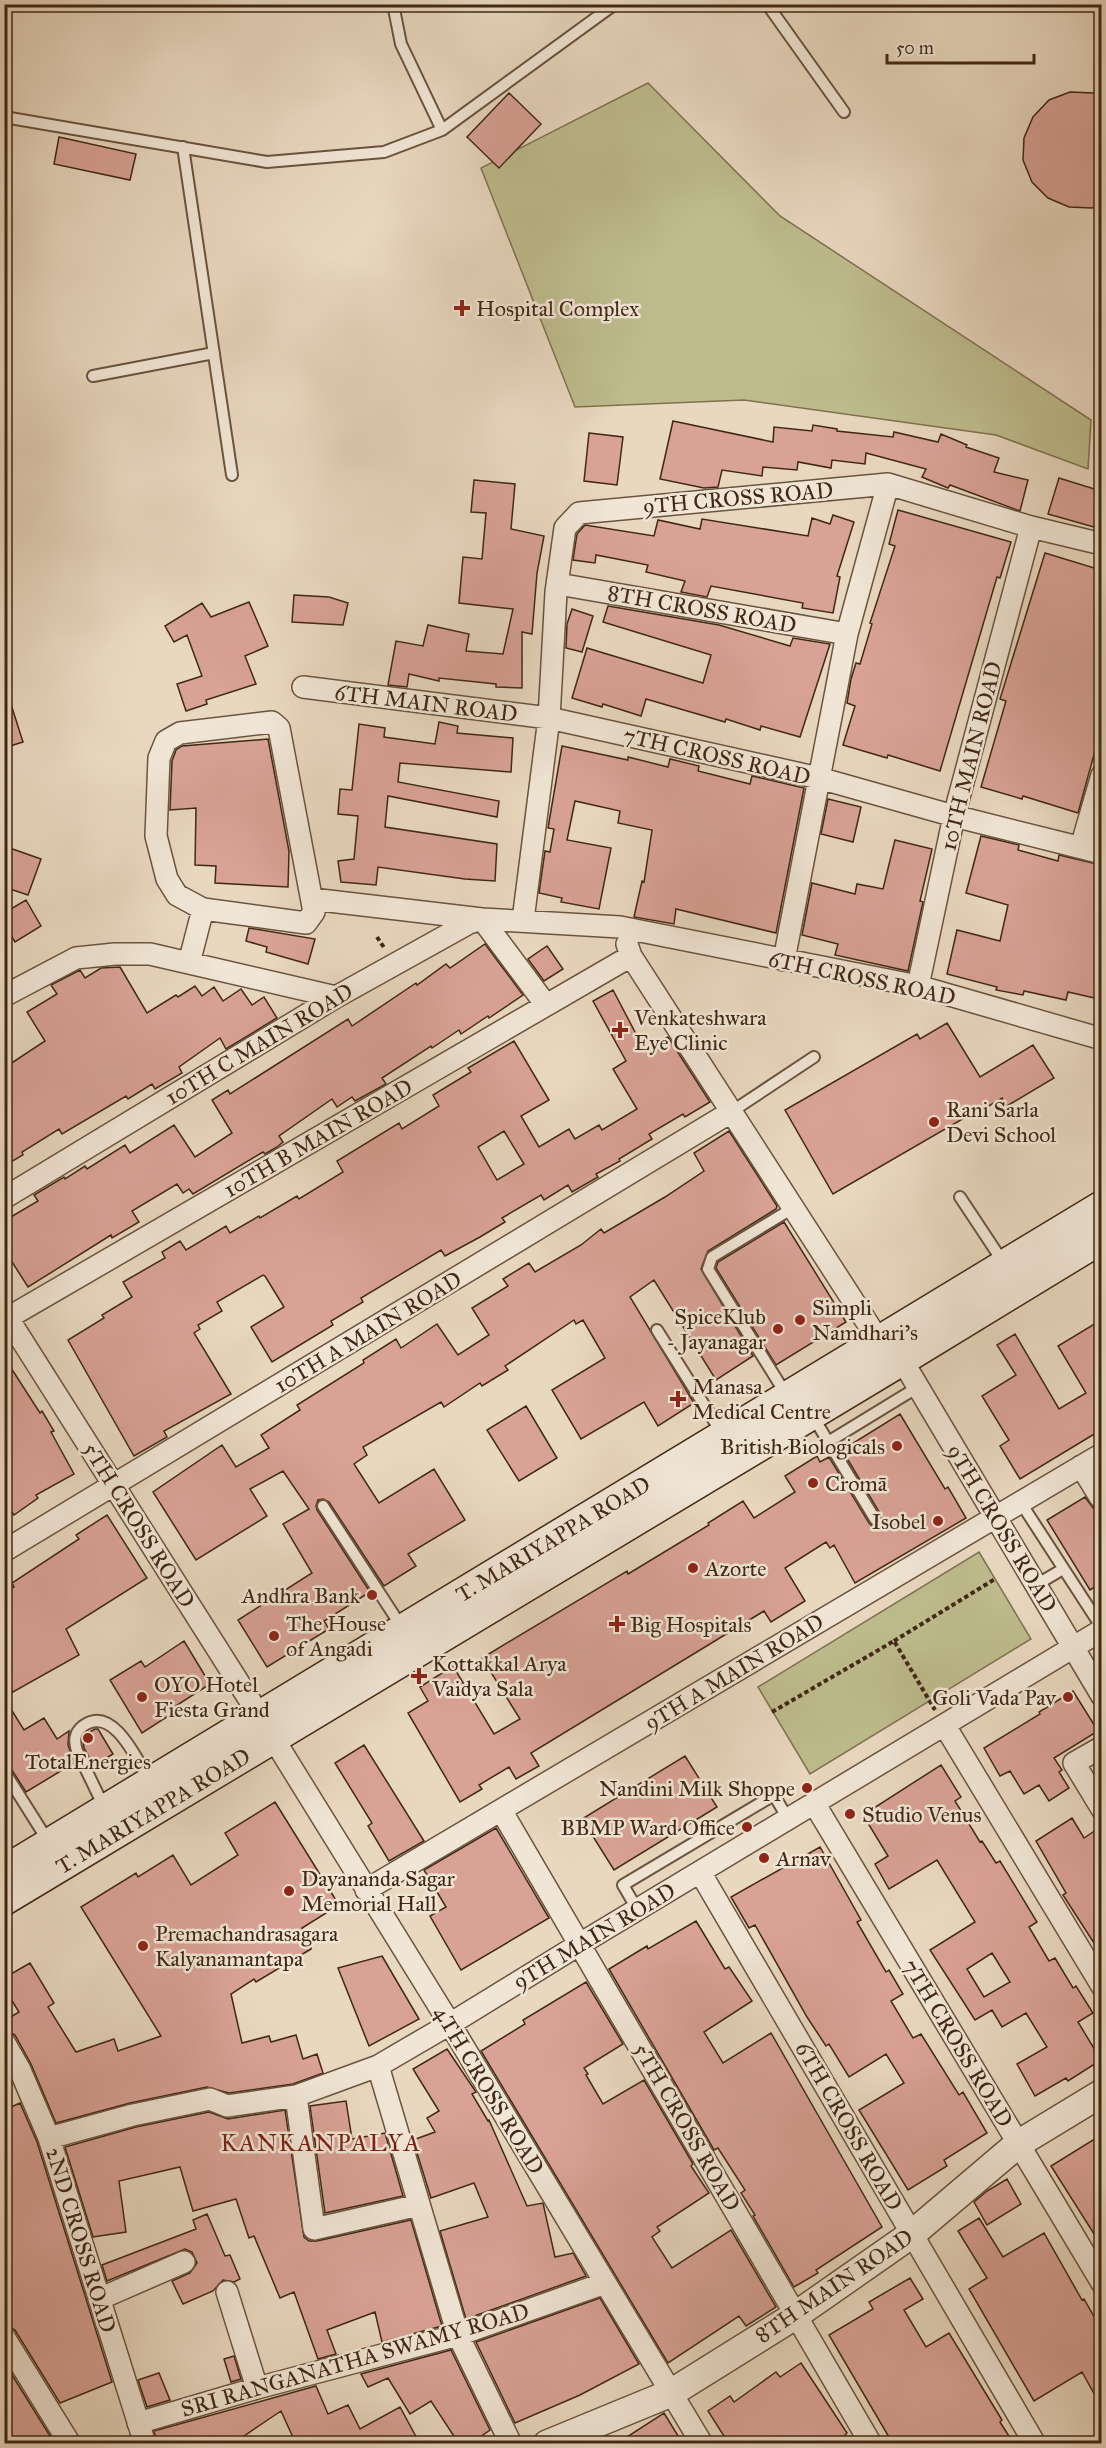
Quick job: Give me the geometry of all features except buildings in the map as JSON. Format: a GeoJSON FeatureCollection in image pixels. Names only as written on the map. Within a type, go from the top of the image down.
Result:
{"type":"FeatureCollection","features":[{"type":"Feature","properties":{"kind":"main road","name":"T. MARIYAPPA ROAD"},"geometry":{"type":"LineString","coordinates":[[4,1900],[267,1727],[403,1629],[1101,1206]]}},
{"type":"Feature","properties":{"kind":"main road","name":"T. MARIYAPPA ROAD"},"geometry":{"type":"LineString","coordinates":[[4,1871],[151,1782],[267,1727],[812,1414],[1101,1238]]}},
{"type":"Feature","properties":{"kind":"street","name":"9TH CROSS ROAD"},"geometry":{"type":"LineString","coordinates":[[549,718],[558,584],[565,528],[579,513],[888,484],[1031,527],[1101,544]]}},
{"type":"Feature","properties":{"kind":"street"},"geometry":{"type":"LineString","coordinates":[[783,960],[847,634],[888,484]]}},
{"type":"Feature","properties":{"kind":"street","name":"10TH MAIN ROAD"},"geometry":{"type":"LineString","coordinates":[[918,986],[954,816],[1031,527]]}},
{"type":"Feature","properties":{"kind":"street","name":"8TH CROSS ROAD"},"geometry":{"type":"LineString","coordinates":[[558,584],[847,634]]}},
{"type":"Feature","properties":{"kind":"street","name":"6TH MAIN ROAD"},"geometry":{"type":"LineString","coordinates":[[303,687],[549,718]]}},
{"type":"Feature","properties":{"kind":"street"},"geometry":{"type":"LineString","coordinates":[[523,920],[549,718]]}},
{"type":"Feature","properties":{"kind":"street","name":"7TH CROSS ROAD"},"geometry":{"type":"LineString","coordinates":[[549,718],[819,778],[954,816],[1101,853]]}},
{"type":"Feature","properties":{"kind":"street"},"geometry":{"type":"LineString","coordinates":[[272,722],[279,728],[314,912],[306,923],[204,909],[177,895],[167,879],[156,836],[159,758],[166,741],[180,734],[272,722]]}},
{"type":"Feature","properties":{"kind":"street"},"geometry":{"type":"LineString","coordinates":[[1081,847],[1101,775]]}},
{"type":"Feature","properties":{"kind":"street"},"geometry":{"type":"LineString","coordinates":[[312,899],[482,919],[546,1005]]}},
{"type":"Feature","properties":{"kind":"street"},"geometry":{"type":"LineString","coordinates":[[189,963],[204,909]]}},
{"type":"Feature","properties":{"kind":"street","name":"10TH C MAIN ROAD"},"geometry":{"type":"LineString","coordinates":[[4,1198],[336,997],[469,923],[482,919],[523,920]]}},
{"type":"Feature","properties":{"kind":"street","name":"6TH CROSS ROAD"},"geometry":{"type":"LineString","coordinates":[[523,920],[620,927],[918,986],[1101,1039]]}},
{"type":"Feature","properties":{"kind":"street"},"geometry":{"type":"LineString","coordinates":[[620,927],[631,956],[879,1341]]}},
{"type":"Feature","properties":{"kind":"street"},"geometry":{"type":"LineString","coordinates":[[4,996],[76,958],[115,954],[150,954],[336,997]]}},
{"type":"Feature","properties":{"kind":"street","name":"10TH B MAIN ROAD"},"geometry":{"type":"LineString","coordinates":[[6,1316],[631,956]]}},
{"type":"Feature","properties":{"kind":"street","name":"10TH A MAIN ROAD"},"geometry":{"type":"LineString","coordinates":[[4,1551],[731,1112]]}},
{"type":"Feature","properties":{"kind":"street","name":"5TH CROSS ROAD"},"geometry":{"type":"LineString","coordinates":[[6,1316],[267,1727]]}},
{"type":"Feature","properties":{"kind":"street","name":"9TH CROSS ROAD"},"geometry":{"type":"LineString","coordinates":[[902,1360],[1101,1696]]}},
{"type":"Feature","properties":{"kind":"street","name":"9TH A MAIN ROAD"},"geometry":{"type":"LineString","coordinates":[[366,1890],[1101,1454]]}},
{"type":"Feature","properties":{"kind":"street"},"geometry":{"type":"LineString","coordinates":[[1081,1466],[1100,1497]]}},
{"type":"Feature","properties":{"kind":"street","name":"9TH MAIN ROAD"},"geometry":{"type":"LineString","coordinates":[[49,2138],[133,2115],[210,2099],[225,2106],[296,2096],[378,2066],[945,1726],[1101,1629]]}},
{"type":"Feature","properties":{"kind":"street"},"geometry":{"type":"LineString","coordinates":[[945,1726],[1101,1986]]}},
{"type":"Feature","properties":{"kind":"street","name":"4TH CROSS ROAD"},"geometry":{"type":"LineString","coordinates":[[267,1727],[450,2024],[702,2444]]}},
{"type":"Feature","properties":{"kind":"street"},"geometry":{"type":"LineString","coordinates":[[1101,1746],[1074,1763],[1101,1809]]}},
{"type":"Feature","properties":{"kind":"street","name":"7TH CROSS ROAD"},"geometry":{"type":"LineString","coordinates":[[814,1803],[1101,2283]]}},
{"type":"Feature","properties":{"kind":"street","name":"5TH CROSS ROAD"},"geometry":{"type":"LineString","coordinates":[[501,1810],[872,2444]]}},
{"type":"Feature","properties":{"kind":"street","name":"6TH CROSS ROAD"},"geometry":{"type":"LineString","coordinates":[[700,1872],[1035,2444]]}},
{"type":"Feature","properties":{"kind":"street","name":"2ND CROSS ROAD"},"geometry":{"type":"LineString","coordinates":[[4,2042],[20,2070],[49,2138],[145,2444]]}},
{"type":"Feature","properties":{"kind":"street"},"geometry":{"type":"LineString","coordinates":[[378,2066],[458,2335],[511,2444]]}},
{"type":"Feature","properties":{"kind":"street","name":"8TH MAIN ROAD"},"geometry":{"type":"LineString","coordinates":[[547,2444],[671,2393],[796,2315],[912,2234],[1018,2144],[1101,2093]]}},
{"type":"Feature","properties":{"kind":"street"},"geometry":{"type":"LineString","coordinates":[[296,2096],[314,2229],[419,2205]]}},
{"type":"Feature","properties":{"kind":"street"},"geometry":{"type":"LineString","coordinates":[[99,2299],[184,2262]]}},
{"type":"Feature","properties":{"kind":"street","name":"SRI RANGANATHA SWAMY ROAD"},"geometry":{"type":"LineString","coordinates":[[138,2423],[256,2388],[458,2335],[605,2283]]}},
{"type":"Feature","properties":{"kind":"street"},"geometry":{"type":"LineString","coordinates":[[227,2292],[256,2388]]}},
{"type":"Feature","properties":{"kind":"street"},"geometry":{"type":"LineString","coordinates":[[4,2337],[70,2444]]}},
{"type":"Feature","properties":{"kind":"lane"},"geometry":{"type":"LineString","coordinates":[[393,4],[401,44],[442,130]]}},
{"type":"Feature","properties":{"kind":"lane"},"geometry":{"type":"LineString","coordinates":[[4,117],[267,162],[384,152],[442,130],[615,4]]}},
{"type":"Feature","properties":{"kind":"lane"},"geometry":{"type":"LineString","coordinates":[[767,4],[844,112]]}},
{"type":"Feature","properties":{"kind":"lane"},"geometry":{"type":"LineString","coordinates":[[183,147],[232,475]]}},
{"type":"Feature","properties":{"kind":"lane"},"geometry":{"type":"LineString","coordinates":[[93,376],[214,353]]}},
{"type":"Feature","properties":{"kind":"lane"},"geometry":{"type":"LineString","coordinates":[[731,1112],[814,1057]]}},
{"type":"Feature","properties":{"kind":"lane"},"geometry":{"type":"LineString","coordinates":[[960,1197],[1005,1265]]}},
{"type":"Feature","properties":{"kind":"lane"},"geometry":{"type":"LineString","coordinates":[[787,1396],[708,1269],[712,1257],[793,1208]]}},
{"type":"Feature","properties":{"kind":"lane"},"geometry":{"type":"LineString","coordinates":[[657,1330],[724,1435]]}},
{"type":"Feature","properties":{"kind":"lane"},"geometry":{"type":"LineString","coordinates":[[828,1442],[918,1387]]}},
{"type":"Feature","properties":{"kind":"lane"},"geometry":{"type":"LineString","coordinates":[[812,1414],[875,1519]]}},
{"type":"Feature","properties":{"kind":"lane"},"geometry":{"type":"LineString","coordinates":[[1021,1503],[1101,1629]]}},
{"type":"Feature","properties":{"kind":"lane"},"geometry":{"type":"LineString","coordinates":[[323,1506],[403,1629]]}},
{"type":"Feature","properties":{"kind":"lane"},"geometry":{"type":"LineString","coordinates":[[1036,1585],[1063,1569]]}},
{"type":"Feature","properties":{"kind":"lane"},"geometry":{"type":"LineString","coordinates":[[105,1810],[74,1741],[76,1733],[83,1726],[95,1721],[110,1724],[123,1738],[151,1782]]}},
{"type":"Feature","properties":{"kind":"lane"},"geometry":{"type":"LineString","coordinates":[[4,1771],[50,1843]]}},
{"type":"Feature","properties":{"kind":"lane"},"geometry":{"type":"LineString","coordinates":[[638,1909],[623,1885],[774,1795],[788,1819]]}},
{"type":"Feature","properties":{"kind":"path"},"geometry":{"type":"LineString","coordinates":[[772,1712],[995,1579]]}},
{"type":"Feature","properties":{"kind":"path"},"geometry":{"type":"LineString","coordinates":[[894,1641],[945,1726]]}},
{"type":"Feature","properties":{"kind":"shaded area"},"geometry":{"type":"Polygon","coordinates":[[[648,83],[780,216],[1091,420],[1088,469],[996,435],[744,400],[575,407],[481,168],[648,83]]]}},
{"type":"Feature","properties":{"kind":"shaded area"},"geometry":{"type":"Polygon","coordinates":[[[979,1552],[1031,1639],[810,1774],[758,1687],[979,1552]]]}},
{"type":"Feature","properties":{"kind":"place","name":"Hospital Complex"},"geometry":{"type":"Point","coordinates":[462,308]}},
{"type":"Feature","properties":{"kind":"place","name":"Venkateshwara Eye Clinic"},"geometry":{"type":"Point","coordinates":[620,1030]}},
{"type":"Feature","properties":{"kind":"place","name":"Rani Sarla Devi School"},"geometry":{"type":"Point","coordinates":[934,1122]}},
{"type":"Feature","properties":{"kind":"place","name":"Simpli Namdhari's"},"geometry":{"type":"Point","coordinates":[800,1320]}},
{"type":"Feature","properties":{"kind":"place","name":"SpiceKlub - Jayanagar"},"geometry":{"type":"Point","coordinates":[778,1329]}},
{"type":"Feature","properties":{"kind":"place","name":"Manasa Medical Centre"},"geometry":{"type":"Point","coordinates":[678,1399]}},
{"type":"Feature","properties":{"kind":"place","name":"British Biologicals"},"geometry":{"type":"Point","coordinates":[897,1446]}},
{"type":"Feature","properties":{"kind":"place","name":"Cromā"},"geometry":{"type":"Point","coordinates":[813,1483]}},
{"type":"Feature","properties":{"kind":"place","name":"Isobel"},"geometry":{"type":"Point","coordinates":[938,1521]}},
{"type":"Feature","properties":{"kind":"place","name":"Azorte"},"geometry":{"type":"Point","coordinates":[693,1568]}},
{"type":"Feature","properties":{"kind":"place","name":"Andhra Bank"},"geometry":{"type":"Point","coordinates":[372,1595]}},
{"type":"Feature","properties":{"kind":"place","name":"Big Hospitals"},"geometry":{"type":"Point","coordinates":[617,1624]}},
{"type":"Feature","properties":{"kind":"place","name":"The House of Angadi"},"geometry":{"type":"Point","coordinates":[274,1636]}},
{"type":"Feature","properties":{"kind":"place","name":"Kottakkal Arya Vaidya Sala"},"geometry":{"type":"Point","coordinates":[419,1676]}},
{"type":"Feature","properties":{"kind":"place","name":"OYO Hotel Fiesta Grand"},"geometry":{"type":"Point","coordinates":[142,1697]}},
{"type":"Feature","properties":{"kind":"place","name":"Goli Vada Pav"},"geometry":{"type":"Point","coordinates":[1068,1697]}},
{"type":"Feature","properties":{"kind":"place","name":"TotalEnergies"},"geometry":{"type":"Point","coordinates":[88,1738]}},
{"type":"Feature","properties":{"kind":"place","name":"Nandini Milk Shoppe"},"geometry":{"type":"Point","coordinates":[807,1788]}},
{"type":"Feature","properties":{"kind":"place","name":"Studio Venus"},"geometry":{"type":"Point","coordinates":[850,1814]}},
{"type":"Feature","properties":{"kind":"place","name":"BBMP Ward Office"},"geometry":{"type":"Point","coordinates":[747,1827]}},
{"type":"Feature","properties":{"kind":"place","name":"Arnav"},"geometry":{"type":"Point","coordinates":[764,1858]}},
{"type":"Feature","properties":{"kind":"place","name":"Dayananda Sagar Memorial Hall"},"geometry":{"type":"Point","coordinates":[289,1891]}},
{"type":"Feature","properties":{"kind":"place","name":"Premachandrasagara Kalyanamantapa"},"geometry":{"type":"Point","coordinates":[143,1946]}},
{"type":"Feature","properties":{"kind":"district","name":"KANKANPALYA"},"geometry":{"type":"Point","coordinates":[321,2143]}}]}
